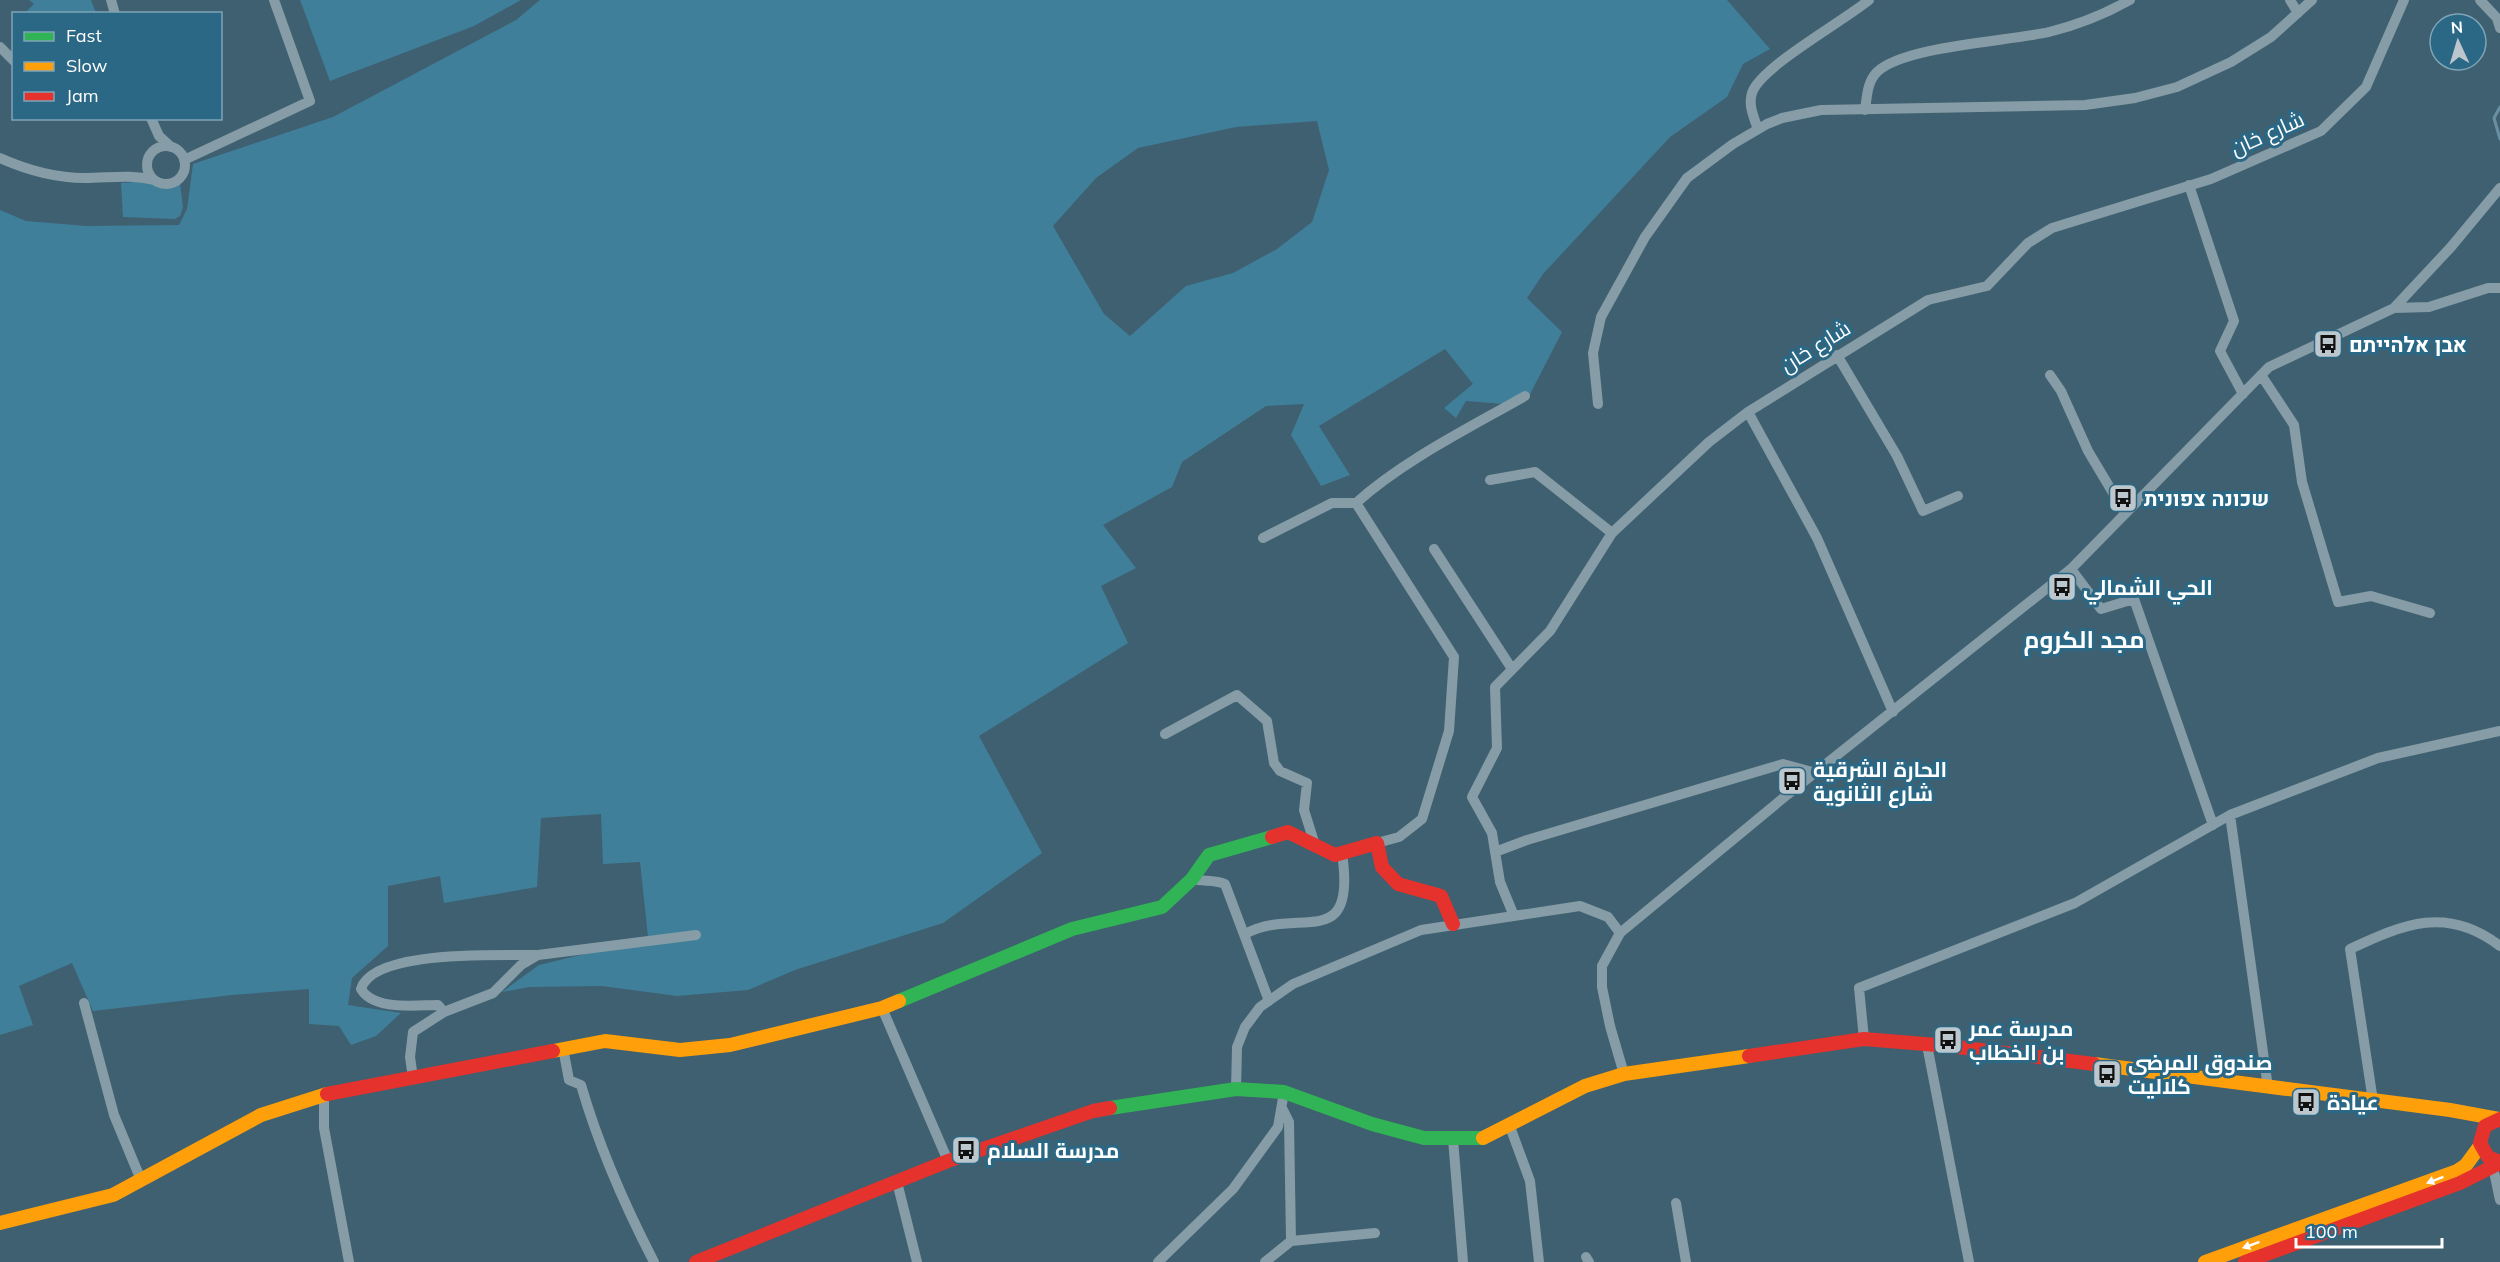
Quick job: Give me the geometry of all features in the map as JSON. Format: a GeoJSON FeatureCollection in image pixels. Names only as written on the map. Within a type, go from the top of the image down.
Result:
{"type":"FeatureCollection","features":[{"type":"Feature","properties":{"kind":"street"},"geometry":{"type":"LineString","coordinates":[[184,159],[310,100],[274,0]]}},
{"type":"Feature","properties":{"kind":"street"},"geometry":{"type":"LineString","coordinates":[[1758,129],[1750,96],[1761,77],[1869,0]]}},
{"type":"Feature","properties":{"kind":"street"},"geometry":{"type":"LineString","coordinates":[[1865,110],[1870,80],[1876,72],[1894,62],[1960,45],[2060,29],[2096,17],[2130,0]]}},
{"type":"Feature","properties":{"kind":"street"},"geometry":{"type":"LineString","coordinates":[[2290,0],[2298,13]]}},
{"type":"Feature","properties":{"kind":"street"},"geometry":{"type":"LineString","coordinates":[[1599,404],[1593,353],[1601,317],[1645,237],[1687,178],[1712,158],[1758,129],[1782,118],[1806,112],[2085,105],[2136,98],[2177,87],[2230,62],[2271,37],[2312,0]]}},
{"type":"Feature","properties":{"kind":"street","name":"شارع خان"},"geometry":{"type":"LineString","coordinates":[[1514,916],[1500,882],[1492,833],[1472,797],[1497,748],[1495,687],[1550,631],[1612,533],[1709,442],[1748,411],[1928,300],[1987,286],[2028,243],[2052,228],[2211,179],[2321,130],[2366,87],[2404,0]]}},
{"type":"Feature","properties":{"kind":"street"},"geometry":{"type":"LineString","coordinates":[[2480,0],[2497,18],[2500,28]]}},
{"type":"Feature","properties":{"kind":"street"},"geometry":{"type":"LineString","coordinates":[[152,122],[151,154],[147,167],[154,180]]}},
{"type":"Feature","properties":{"kind":"street"},"geometry":{"type":"LineString","coordinates":[[0,158],[46,174],[83,178],[123,176],[154,180],[165,184],[176,182],[183,174],[184,159],[179,151],[159,136],[152,122]]}},
{"type":"Feature","properties":{"kind":"street"},"geometry":{"type":"LineString","coordinates":[[123,176],[137,168],[161,147],[171,147]]}},
{"type":"Feature","properties":{"kind":"street"},"geometry":{"type":"LineString","coordinates":[[2189,185],[2234,321],[2220,351],[2243,394]]}},
{"type":"Feature","properties":{"kind":"street"},"geometry":{"type":"LineString","coordinates":[[1624,1074],[1610,1026],[1602,987],[1602,966],[1620,933],[2071,569],[2269,367],[2394,308],[2451,247],[2500,188]]}},
{"type":"Feature","properties":{"kind":"street"},"geometry":{"type":"LineString","coordinates":[[2394,308],[2429,308],[2488,288],[2500,288]]}},
{"type":"Feature","properties":{"kind":"street"},"geometry":{"type":"LineString","coordinates":[[1837,355],[1897,456],[1923,511],[1958,496]]}},
{"type":"Feature","properties":{"kind":"street"},"geometry":{"type":"LineString","coordinates":[[2050,375],[2061,391],[2088,452],[2125,513]]}},
{"type":"Feature","properties":{"kind":"street"},"geometry":{"type":"LineString","coordinates":[[2261,375],[2294,424],[2302,482],[2338,602],[2371,596],[2430,613]]}},
{"type":"Feature","properties":{"kind":"street"},"geometry":{"type":"LineString","coordinates":[[1263,538],[1332,503],[1356,503],[1371,489],[1525,396]]}},
{"type":"Feature","properties":{"kind":"street"},"geometry":{"type":"LineString","coordinates":[[1748,411],[1817,538],[1893,712]]}},
{"type":"Feature","properties":{"kind":"street"},"geometry":{"type":"LineString","coordinates":[[1490,480],[1534,472],[1612,533]]}},
{"type":"Feature","properties":{"kind":"street"},"geometry":{"type":"LineString","coordinates":[[0,1223],[113,1195],[261,1115],[324,1095],[605,1041],[680,1050],[730,1045],[882,1008],[1072,930],[1162,907],[1192,879],[1209,855],[1288,832],[1335,855],[1399,837],[1422,819],[1449,731],[1454,657],[1356,503]]}},
{"type":"Feature","properties":{"kind":"street"},"geometry":{"type":"LineString","coordinates":[[1434,549],[1512,669]]}},
{"type":"Feature","properties":{"kind":"street"},"geometry":{"type":"LineString","coordinates":[[2071,569],[2101,609],[2134,599],[2213,825]]}},
{"type":"Feature","properties":{"kind":"street"},"geometry":{"type":"LineString","coordinates":[[1165,734],[1237,695],[1267,721],[1274,763],[1280,771],[1307,783],[1304,810],[1315,845]]}},
{"type":"Feature","properties":{"kind":"street"},"geometry":{"type":"LineString","coordinates":[[1864,1039],[1859,988],[2075,903],[2230,815],[2378,758],[2500,731]]}},
{"type":"Feature","properties":{"kind":"street"},"geometry":{"type":"LineString","coordinates":[[1495,852],[1527,840],[1783,764],[1816,774]]}},
{"type":"Feature","properties":{"kind":"street"},"geometry":{"type":"LineString","coordinates":[[2230,815],[2268,1088]]}},
{"type":"Feature","properties":{"kind":"street"},"geometry":{"type":"LineString","coordinates":[[1377,843],[1382,867],[1398,884],[1441,896],[1453,924]]}},
{"type":"Feature","properties":{"kind":"street"},"geometry":{"type":"LineString","coordinates":[[1245,934],[1260,926],[1317,921],[1337,914],[1343,887],[1341,853]]}},
{"type":"Feature","properties":{"kind":"street"},"geometry":{"type":"LineString","coordinates":[[1192,879],[1205,882],[1216,880],[1225,884],[1269,1000]]}},
{"type":"Feature","properties":{"kind":"street"},"geometry":{"type":"LineString","coordinates":[[1236,1089],[1237,1047],[1245,1027],[1260,1007],[1293,984],[1421,930],[1580,906],[1608,917],[1620,933]]}},
{"type":"Feature","properties":{"kind":"street"},"geometry":{"type":"LineString","coordinates":[[2373,1101],[2350,949],[2398,926],[2421,922],[2453,924],[2483,933],[2500,946]]}},
{"type":"Feature","properties":{"kind":"street"},"geometry":{"type":"LineString","coordinates":[[444,1012],[438,1005],[382,1003],[366,997],[361,989],[364,981],[374,973],[414,959],[538,955],[696,936]]}},
{"type":"Feature","properties":{"kind":"street"},"geometry":{"type":"LineString","coordinates":[[413,1078],[410,1057],[413,1032],[444,1012],[493,993],[521,965],[538,955]]}},
{"type":"Feature","properties":{"kind":"street"},"geometry":{"type":"LineString","coordinates":[[84,1003],[114,1115],[141,1180]]}},
{"type":"Feature","properties":{"kind":"street"},"geometry":{"type":"LineString","coordinates":[[882,1008],[948,1161]]}},
{"type":"Feature","properties":{"kind":"street"},"geometry":{"type":"LineString","coordinates":[[696,1262],[948,1161],[1093,1111],[1143,1101],[1236,1089],[1284,1092],[1372,1125],[1424,1138],[1480,1139],[1585,1086],[1624,1074],[1864,1039],[2450,1110],[2500,1119]]}},
{"type":"Feature","properties":{"kind":"street"},"geometry":{"type":"LineString","coordinates":[[1927,1045],[1969,1262]]}},
{"type":"Feature","properties":{"kind":"street"},"geometry":{"type":"LineString","coordinates":[[563,1048],[569,1080],[581,1084],[606,1160],[627,1209],[654,1262]]}},
{"type":"Feature","properties":{"kind":"street"},"geometry":{"type":"LineString","coordinates":[[1158,1262],[1233,1190],[1278,1127],[1284,1092]]}},
{"type":"Feature","properties":{"kind":"street"},"geometry":{"type":"LineString","coordinates":[[324,1095],[324,1128],[350,1262]]}},
{"type":"Feature","properties":{"kind":"street"},"geometry":{"type":"LineString","coordinates":[[1281,1108],[1288,1122],[1291,1241]]}},
{"type":"Feature","properties":{"kind":"street"},"geometry":{"type":"LineString","coordinates":[[2450,1110],[2465,1119],[2480,1141],[2487,1157],[2498,1164]]}},
{"type":"Feature","properties":{"kind":"street"},"geometry":{"type":"LineString","coordinates":[[2205,1262],[2457,1171],[2466,1165],[2480,1141],[2485,1126],[2500,1119]]}},
{"type":"Feature","properties":{"kind":"street"},"geometry":{"type":"LineString","coordinates":[[1509,1124],[1530,1181],[1539,1262]]}},
{"type":"Feature","properties":{"kind":"street"},"geometry":{"type":"LineString","coordinates":[[1453,1139],[1463,1262]]}},
{"type":"Feature","properties":{"kind":"street"},"geometry":{"type":"LineString","coordinates":[[2498,1164],[2500,1200]]}},
{"type":"Feature","properties":{"kind":"street"},"geometry":{"type":"LineString","coordinates":[[2245,1262],[2460,1183],[2498,1164]]}},
{"type":"Feature","properties":{"kind":"street"},"geometry":{"type":"LineString","coordinates":[[897,1182],[917,1262]]}},
{"type":"Feature","properties":{"kind":"street"},"geometry":{"type":"LineString","coordinates":[[1676,1203],[1686,1262]]}},
{"type":"Feature","properties":{"kind":"street"},"geometry":{"type":"LineString","coordinates":[[1265,1262],[1291,1241],[1375,1233]]}},
{"type":"Feature","properties":{"kind":"shaded area"},"geometry":{"type":"Polygon","coordinates":[[[29,0],[91,0],[96,12],[26,12],[34,4],[29,0]]]}},
{"type":"Feature","properties":{"kind":"shaded area"},"geometry":{"type":"Polygon","coordinates":[[[300,0],[521,0],[474,26],[330,81],[300,0]]]}},
{"type":"Feature","properties":{"kind":"shaded area"},"geometry":{"type":"Polygon","coordinates":[[[540,0],[1727,0],[1770,49],[1743,64],[1727,97],[1670,137],[1543,274],[1527,298],[1562,332],[1528,398],[1504,404],[1466,401],[1456,418],[1444,408],[1473,384],[1445,349],[1319,426],[1350,475],[1321,486],[1291,435],[1304,404],[1266,406],[1182,462],[1172,487],[1103,525],[1136,568],[1101,586],[1128,643],[979,736],[1042,853],[943,923],[795,970],[748,990],[677,996],[602,986],[529,987],[502,992],[539,965],[609,948],[649,946],[640,862],[603,864],[601,814],[541,818],[537,887],[444,903],[440,876],[388,886],[388,946],[352,978],[348,1005],[401,1013],[376,1036],[351,1045],[339,1026],[309,1024],[309,989],[232,995],[93,1011],[72,963],[19,986],[33,1025],[0,1035],[0,210],[26,221],[86,226],[179,225],[187,209],[193,164],[333,117],[516,20],[540,0]],[[1317,121],[1236,127],[1138,148],[1096,178],[1053,226],[1104,314],[1130,336],[1186,286],[1233,273],[1277,249],[1312,222],[1329,170],[1317,121]]]}},
{"type":"Feature","properties":{"kind":"shaded area"},"geometry":{"type":"Polygon","coordinates":[[[150,181],[164,189],[180,183],[183,207],[180,216],[175,219],[123,217],[121,183],[150,181]]]}},
{"type":"Feature","properties":{"kind":"waterway"},"geometry":{"type":"LineString","coordinates":[[2500,107],[2494,118],[2500,139]]}},
{"type":"Feature","properties":{"kind":"traffic: fast"},"geometry":{"type":"LineString","coordinates":[[899,1001],[1072,929],[1162,907],[1192,879],[1209,855],[1272,837]]}},
{"type":"Feature","properties":{"kind":"traffic: fast"},"geometry":{"type":"LineString","coordinates":[[1110,1108],[1236,1089],[1284,1092],[1372,1124],[1424,1138],[1483,1138]]}},
{"type":"Feature","properties":{"kind":"traffic: slow"},"geometry":{"type":"LineString","coordinates":[[553,1051],[605,1041],[680,1050],[730,1045],[882,1008],[899,1001]]}},
{"type":"Feature","properties":{"kind":"traffic: slow"},"geometry":{"type":"LineString","coordinates":[[1483,1138],[1585,1086],[1624,1074],[1749,1056]]}},
{"type":"Feature","properties":{"kind":"traffic: slow"},"geometry":{"type":"LineString","coordinates":[[2094,1064],[2450,1110],[2500,1119]]}},
{"type":"Feature","properties":{"kind":"traffic: slow"},"geometry":{"type":"LineString","coordinates":[[0,1223],[113,1195],[261,1115],[327,1094]]}},
{"type":"Feature","properties":{"kind":"traffic: slow"},"geometry":{"type":"LineString","coordinates":[[2205,1262],[2457,1171],[2466,1165],[2480,1146]]}},
{"type":"Feature","properties":{"kind":"traffic: jam"},"geometry":{"type":"LineString","coordinates":[[1272,837],[1288,832],[1335,855],[1377,843],[1382,867],[1398,884],[1441,896],[1453,924]]}},
{"type":"Feature","properties":{"kind":"traffic: jam"},"geometry":{"type":"LineString","coordinates":[[1749,1056],[1864,1039],[1949,1046],[2094,1064]]}},
{"type":"Feature","properties":{"kind":"traffic: jam"},"geometry":{"type":"LineString","coordinates":[[327,1094],[553,1051]]}},
{"type":"Feature","properties":{"kind":"traffic: jam"},"geometry":{"type":"LineString","coordinates":[[696,1262],[948,1161],[1093,1111],[1110,1108]]}},
{"type":"Feature","properties":{"kind":"traffic: jam"},"geometry":{"type":"LineString","coordinates":[[2500,1119],[2485,1126],[2480,1143],[2488,1157],[2500,1162]]}},
{"type":"Feature","properties":{"kind":"traffic: jam"},"geometry":{"type":"LineString","coordinates":[[2245,1262],[2460,1183],[2500,1163]]}},
{"type":"Feature","properties":{"kind":"place","name":"אבן אלהייתם"},"geometry":{"type":"Point","coordinates":[2328,344]}},
{"type":"Feature","properties":{"kind":"place","name":"שכונה צפונית"},"geometry":{"type":"Point","coordinates":[2123,498]}},
{"type":"Feature","properties":{"kind":"place","name":"الحي الشمالي"},"geometry":{"type":"Point","coordinates":[2062,587]}},
{"type":"Feature","properties":{"kind":"place","name":"الحارة الشرقية شارع الثانوية"},"geometry":{"type":"Point","coordinates":[1792,781]}},
{"type":"Feature","properties":{"kind":"place","name":"مدرسة عمر بن الخطاب"},"geometry":{"type":"Point","coordinates":[1948,1040]}},
{"type":"Feature","properties":{"kind":"place","name":"صندوق المرضى كلاليت"},"geometry":{"type":"Point","coordinates":[2107,1074]}},
{"type":"Feature","properties":{"kind":"place","name":"عيادة"},"geometry":{"type":"Point","coordinates":[2306,1102]}},
{"type":"Feature","properties":{"kind":"place","name":"مدرسة السلام"},"geometry":{"type":"Point","coordinates":[966,1150]}},
{"type":"Feature","properties":{"kind":"district","name":"مجد الكروم"},"geometry":{"type":"Point","coordinates":[2084,639]}}]}
